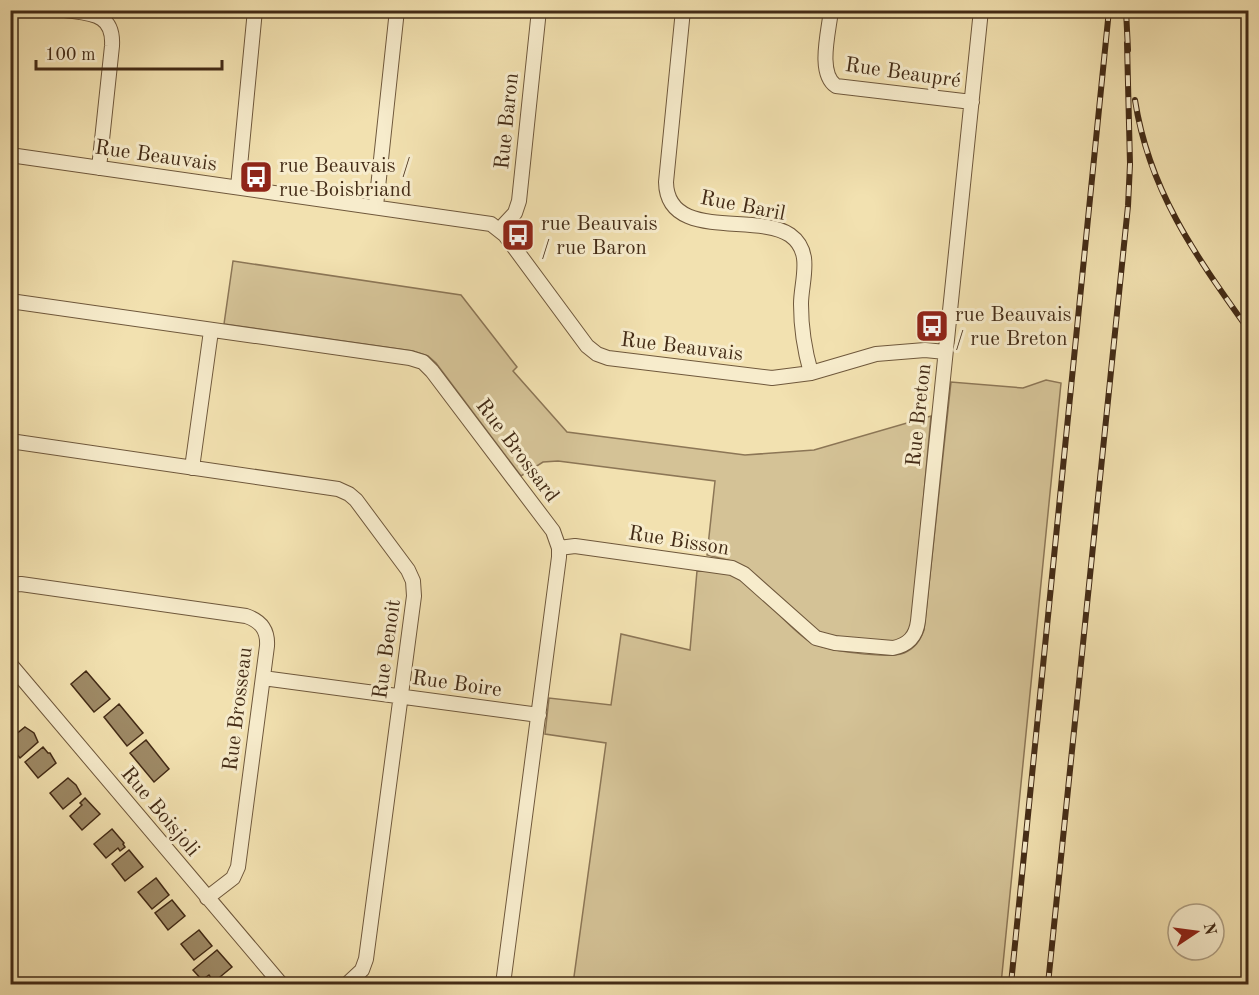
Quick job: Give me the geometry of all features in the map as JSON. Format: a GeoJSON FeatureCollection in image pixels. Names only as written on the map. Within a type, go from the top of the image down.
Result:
{"type":"FeatureCollection","features":[{"type":"Feature","properties":{"kind":"street"},"geometry":{"type":"LineString","coordinates":[[65,10],[98,16],[108,24],[111,30],[112,46],[99,168]]}},
{"type":"Feature","properties":{"kind":"street"},"geometry":{"type":"LineString","coordinates":[[238,187],[255,10]]}},
{"type":"Feature","properties":{"kind":"street"},"geometry":{"type":"LineString","coordinates":[[376,206],[397,10]]}},
{"type":"Feature","properties":{"kind":"street","name":"Rue Baron"},"geometry":{"type":"LineString","coordinates":[[500,229],[515,213],[519,201],[539,10]]}},
{"type":"Feature","properties":{"kind":"street","name":"Rue Baril"},"geometry":{"type":"LineString","coordinates":[[683,10],[666,182],[668,196],[675,208],[688,217],[776,229],[795,240],[805,261],[801,304],[807,358],[811,373]]}},
{"type":"Feature","properties":{"kind":"street","name":"Rue Beaupré"},"geometry":{"type":"LineString","coordinates":[[831,10],[826,72],[836,86],[972,102]]}},
{"type":"Feature","properties":{"kind":"street","name":"Rue Breton"},"geometry":{"type":"LineString","coordinates":[[909,642],[916,632],[918,621],[981,10]]}},
{"type":"Feature","properties":{"kind":"street","name":"Rue Beauvais"},"geometry":{"type":"LineString","coordinates":[[10,155],[491,224],[500,229],[587,346],[597,354],[608,358],[772,378],[811,373],[876,354],[925,350],[945,352]]}},
{"type":"Feature","properties":{"kind":"street","name":"Rue Brossard"},"geometry":{"type":"LineString","coordinates":[[10,301],[410,358],[423,362],[553,531],[560,548]]}},
{"type":"Feature","properties":{"kind":"street"},"geometry":{"type":"LineString","coordinates":[[192,468],[211,331]]}},
{"type":"Feature","properties":{"kind":"street","name":"Rue Benoit"},"geometry":{"type":"LineString","coordinates":[[10,441],[338,489],[352,496],[408,570],[413,581],[414,596],[366,959],[362,970],[346,984]]}},
{"type":"Feature","properties":{"kind":"street","name":"Rue Bisson"},"geometry":{"type":"LineString","coordinates":[[560,548],[575,546],[728,567],[744,574],[816,638],[835,643],[887,649],[909,642]]}},
{"type":"Feature","properties":{"kind":"street"},"geometry":{"type":"LineString","coordinates":[[503,984],[560,548]]}},
{"type":"Feature","properties":{"kind":"street","name":"Rue Brosseau"},"geometry":{"type":"LineString","coordinates":[[10,585],[21,584],[252,618],[261,625],[267,635],[263,678],[238,867],[233,878],[207,898]]}},
{"type":"Feature","properties":{"kind":"street","name":"Rue Boisjoli"},"geometry":{"type":"LineString","coordinates":[[10,664],[281,984]]}},
{"type":"Feature","properties":{"kind":"street","name":"Rue Boire"},"geometry":{"type":"LineString","coordinates":[[263,678],[539,715]]}},
{"type":"Feature","properties":{"kind":"shaded area"},"geometry":{"type":"Polygon","coordinates":[[[233,261],[461,295],[517,367],[513,371],[567,432],[745,455],[814,450],[931,416],[910,628],[902,638],[892,642],[824,634],[813,628],[745,567],[707,555],[715,481],[558,461],[543,462],[521,476],[436,363],[428,356],[413,351],[224,324],[233,261]]]}},
{"type":"Feature","properties":{"kind":"shaded area"},"geometry":{"type":"Polygon","coordinates":[[[1046,380],[1061,383],[1001,984],[573,984],[606,743],[545,734],[549,698],[611,705],[621,634],[690,650],[697,571],[713,571],[737,578],[756,592],[800,635],[817,645],[871,655],[896,655],[908,651],[917,644],[924,630],[951,382],[1023,388],[1046,380]]]}},
{"type":"Feature","properties":{"kind":"building"},"geometry":{"type":"Polygon","coordinates":[[[86,671],[110,699],[94,712],[71,684],[86,671]]]}},
{"type":"Feature","properties":{"kind":"building"},"geometry":{"type":"Polygon","coordinates":[[[119,704],[143,733],[127,746],[104,717],[119,704]]]}},
{"type":"Feature","properties":{"kind":"building"},"geometry":{"type":"Polygon","coordinates":[[[25,727],[34,733],[38,742],[20,758],[10,746],[10,739],[25,727]]]}},
{"type":"Feature","properties":{"kind":"building"},"geometry":{"type":"Polygon","coordinates":[[[146,740],[169,769],[154,782],[130,753],[146,740]]]}},
{"type":"Feature","properties":{"kind":"building"},"geometry":{"type":"Polygon","coordinates":[[[43,747],[56,763],[38,778],[25,762],[43,747]]]}},
{"type":"Feature","properties":{"kind":"building"},"geometry":{"type":"Polygon","coordinates":[[[68,778],[81,794],[63,809],[50,793],[68,778]]]}},
{"type":"Feature","properties":{"kind":"building"},"geometry":{"type":"Polygon","coordinates":[[[85,798],[100,814],[82,830],[70,816],[82,805],[80,803],[85,798]]]}},
{"type":"Feature","properties":{"kind":"building"},"geometry":{"type":"Polygon","coordinates":[[[112,829],[125,847],[120,851],[118,848],[106,858],[94,844],[112,829]]]}},
{"type":"Feature","properties":{"kind":"building"},"geometry":{"type":"Polygon","coordinates":[[[129,850],[143,867],[125,881],[112,864],[129,850]]]}},
{"type":"Feature","properties":{"kind":"building"},"geometry":{"type":"Polygon","coordinates":[[[156,878],[169,895],[152,909],[138,892],[156,878]]]}},
{"type":"Feature","properties":{"kind":"building"},"geometry":{"type":"Polygon","coordinates":[[[172,900],[185,916],[168,930],[155,913],[172,900]]]}},
{"type":"Feature","properties":{"kind":"building"},"geometry":{"type":"Polygon","coordinates":[[[199,930],[212,946],[194,960],[181,944],[199,930]]]}},
{"type":"Feature","properties":{"kind":"building"},"geometry":{"type":"Polygon","coordinates":[[[217,950],[232,967],[214,982],[209,975],[202,980],[193,970],[217,950]]]}},
{"type":"Feature","properties":{"kind":"railway"},"geometry":{"type":"LineString","coordinates":[[1011,984],[1109,10]]}},
{"type":"Feature","properties":{"kind":"railway"},"geometry":{"type":"LineString","coordinates":[[1126,10],[1128,50]]}},
{"type":"Feature","properties":{"kind":"railway"},"geometry":{"type":"LineString","coordinates":[[1048,984],[1128,206],[1130,164],[1127,43]]}},
{"type":"Feature","properties":{"kind":"railway"},"geometry":{"type":"LineString","coordinates":[[1135,100],[1151,164],[1163,193],[1193,248],[1248,329]]}},
{"type":"Feature","properties":{"kind":"place","name":"rue Beauvais / rue Boisbriand"},"geometry":{"type":"Point","coordinates":[256,177]}},
{"type":"Feature","properties":{"kind":"place","name":"rue Beauvais / rue Baron"},"geometry":{"type":"Point","coordinates":[518,235]}},
{"type":"Feature","properties":{"kind":"place","name":"rue Beauvais / rue Breton"},"geometry":{"type":"Point","coordinates":[932,326]}}]}
